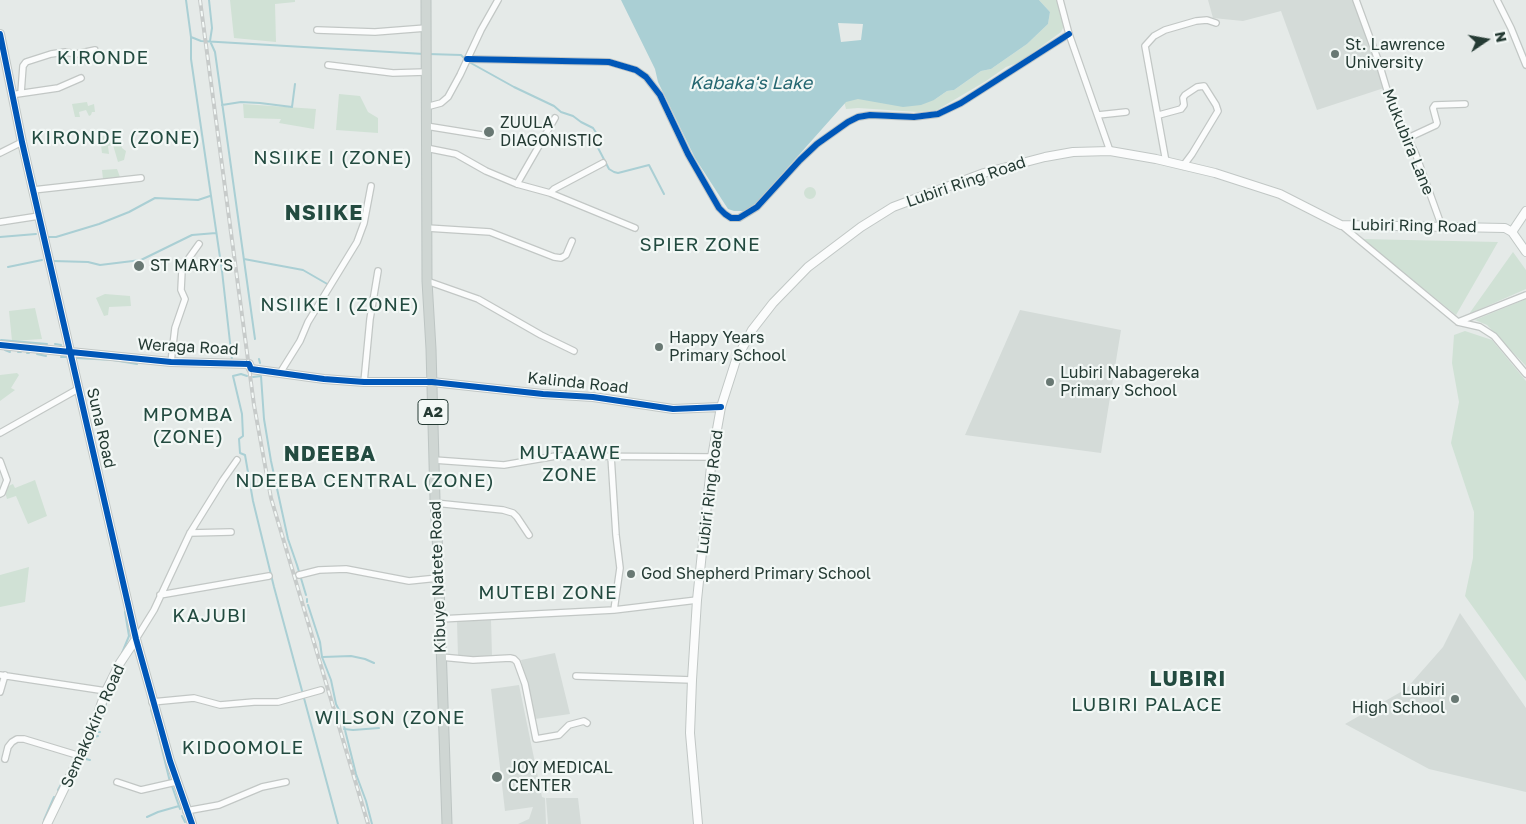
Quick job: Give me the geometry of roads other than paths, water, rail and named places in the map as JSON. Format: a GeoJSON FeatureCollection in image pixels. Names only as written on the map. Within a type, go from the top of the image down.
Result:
{"type":"FeatureCollection","features":[{"type":"Feature","properties":{"kind":"main road","name":"Kibuye Natete Road"},"geometry":{"type":"LineString","coordinates":[[426,0],[427,281],[446,824]]}},
{"type":"Feature","properties":{"kind":"street"},"geometry":{"type":"LineString","coordinates":[[426,107],[441,103],[448,97],[498,0]]}},
{"type":"Feature","properties":{"kind":"street"},"geometry":{"type":"LineString","coordinates":[[1060,0],[1069,34],[1110,151]]}},
{"type":"Feature","properties":{"kind":"street","name":"Mukubira Lane"},"geometry":{"type":"LineString","coordinates":[[1356,0],[1378,60],[1390,100],[1408,138],[1442,227]]}},
{"type":"Feature","properties":{"kind":"street"},"geometry":{"type":"LineString","coordinates":[[1497,0],[1526,65]]}},
{"type":"Feature","properties":{"kind":"street"},"geometry":{"type":"LineString","coordinates":[[1166,162],[1146,46],[1154,36],[1173,28],[1196,21],[1207,20],[1216,23]]}},
{"type":"Feature","properties":{"kind":"street"},"geometry":{"type":"LineString","coordinates":[[317,30],[375,32],[426,28]]}},
{"type":"Feature","properties":{"kind":"street","name":"Suna Road"},"geometry":{"type":"LineString","coordinates":[[0,34],[17,94],[22,142],[136,639],[152,702],[176,782],[192,824]]}},
{"type":"Feature","properties":{"kind":"street"},"geometry":{"type":"LineString","coordinates":[[467,59],[609,62],[636,70],[650,81],[660,95],[688,154],[719,208],[731,218],[739,218],[757,207],[817,144],[848,122],[858,117],[870,115],[914,117],[938,114],[962,103],[1069,34]]}},
{"type":"Feature","properties":{"kind":"street"},"geometry":{"type":"LineString","coordinates":[[81,78],[58,88],[17,94],[23,66],[26,62],[51,54],[65,52],[76,54],[95,50]]}},
{"type":"Feature","properties":{"kind":"street"},"geometry":{"type":"LineString","coordinates":[[328,65],[393,73],[426,72]]}},
{"type":"Feature","properties":{"kind":"street"},"geometry":{"type":"LineString","coordinates":[[1159,115],[1181,109],[1184,105],[1183,98],[1185,95],[1197,87],[1204,86],[1216,105],[1218,111],[1214,119],[1183,166]]}},
{"type":"Feature","properties":{"kind":"street"},"geometry":{"type":"LineString","coordinates":[[1408,138],[1436,125],[1433,108],[1435,106],[1465,104]]}},
{"type":"Feature","properties":{"kind":"street"},"geometry":{"type":"LineString","coordinates":[[1098,115],[1126,112]]}},
{"type":"Feature","properties":{"kind":"street"},"geometry":{"type":"LineString","coordinates":[[517,184],[555,118]]}},
{"type":"Feature","properties":{"kind":"street"},"geometry":{"type":"LineString","coordinates":[[426,126],[488,136]]}},
{"type":"Feature","properties":{"kind":"street"},"geometry":{"type":"LineString","coordinates":[[0,153],[22,142]]}},
{"type":"Feature","properties":{"kind":"street"},"geometry":{"type":"LineString","coordinates":[[426,148],[456,154],[486,171],[517,184],[550,193],[634,228]]}},
{"type":"Feature","properties":{"kind":"street","name":"Lubiri Ring Road"},"geometry":{"type":"LineString","coordinates":[[698,824],[690,733],[692,680],[697,600],[712,457],[721,407],[736,360],[752,330],[773,303],[808,267],[861,227],[893,207],[984,173],[1045,157],[1073,152],[1110,151],[1156,158],[1215,173],[1280,194],[1341,224],[1505,228],[1512,232]]}},
{"type":"Feature","properties":{"kind":"street"},"geometry":{"type":"LineString","coordinates":[[550,193],[603,162]]}},
{"type":"Feature","properties":{"kind":"street"},"geometry":{"type":"LineString","coordinates":[[33,190],[141,178]]}},
{"type":"Feature","properties":{"kind":"street"},"geometry":{"type":"LineString","coordinates":[[280,373],[300,342],[308,322],[357,242],[364,223],[371,186]]}},
{"type":"Feature","properties":{"kind":"street"},"geometry":{"type":"LineString","coordinates":[[1526,211],[1512,232],[1526,252]]}},
{"type":"Feature","properties":{"kind":"street"},"geometry":{"type":"LineString","coordinates":[[0,222],[39,216]]}},
{"type":"Feature","properties":{"kind":"street"},"geometry":{"type":"LineString","coordinates":[[1341,224],[1458,322],[1480,327],[1494,336],[1526,374]]}},
{"type":"Feature","properties":{"kind":"street"},"geometry":{"type":"LineString","coordinates":[[427,228],[490,232],[561,258],[566,255],[572,241]]}},
{"type":"Feature","properties":{"kind":"street"},"geometry":{"type":"LineString","coordinates":[[171,362],[175,328],[184,299],[181,290],[182,270],[199,244]]}},
{"type":"Feature","properties":{"kind":"street"},"geometry":{"type":"LineString","coordinates":[[364,382],[370,319],[378,271]]}},
{"type":"Feature","properties":{"kind":"street"},"geometry":{"type":"LineString","coordinates":[[427,281],[478,299],[541,335],[574,351]]}},
{"type":"Feature","properties":{"kind":"street"},"geometry":{"type":"LineString","coordinates":[[1458,322],[1526,295]]}},
{"type":"Feature","properties":{"kind":"street","name":"Weraga Road"},"geometry":{"type":"LineString","coordinates":[[0,345],[171,362],[249,364],[251,369],[364,382],[432,382]]}},
{"type":"Feature","properties":{"kind":"street","name":"Kalinda Road"},"geometry":{"type":"LineString","coordinates":[[432,382],[543,394],[593,397],[674,409],[721,407]]}},
{"type":"Feature","properties":{"kind":"street"},"geometry":{"type":"LineString","coordinates":[[0,433],[78,388]]}},
{"type":"Feature","properties":{"kind":"street"},"geometry":{"type":"LineString","coordinates":[[434,460],[504,465],[556,456],[712,457]]}},
{"type":"Feature","properties":{"kind":"street"},"geometry":{"type":"LineString","coordinates":[[611,456],[620,568],[614,610]]}},
{"type":"Feature","properties":{"kind":"street","name":"Semakokiro Road"},"geometry":{"type":"LineString","coordinates":[[47,824],[91,733],[106,691],[120,662],[148,620],[190,532],[237,460]]}},
{"type":"Feature","properties":{"kind":"street"},"geometry":{"type":"LineString","coordinates":[[0,461],[7,480],[0,494]]}},
{"type":"Feature","properties":{"kind":"street"},"geometry":{"type":"LineString","coordinates":[[435,503],[503,510],[517,517],[529,535]]}},
{"type":"Feature","properties":{"kind":"street"},"geometry":{"type":"LineString","coordinates":[[190,532],[232,532]]}},
{"type":"Feature","properties":{"kind":"street"},"geometry":{"type":"LineString","coordinates":[[300,574],[319,570],[346,569],[408,581],[438,578]]}},
{"type":"Feature","properties":{"kind":"street"},"geometry":{"type":"LineString","coordinates":[[160,595],[269,576]]}},
{"type":"Feature","properties":{"kind":"street"},"geometry":{"type":"LineString","coordinates":[[440,619],[614,610],[697,600]]}},
{"type":"Feature","properties":{"kind":"street"},"geometry":{"type":"LineString","coordinates":[[441,657],[472,660],[514,659],[517,662],[524,684],[536,739],[559,735],[569,725],[580,722],[587,723]]}},
{"type":"Feature","properties":{"kind":"street"},"geometry":{"type":"LineString","coordinates":[[0,692],[2,675],[106,691]]}},
{"type":"Feature","properties":{"kind":"street"},"geometry":{"type":"LineString","coordinates":[[576,676],[692,680]]}},
{"type":"Feature","properties":{"kind":"street"},"geometry":{"type":"LineString","coordinates":[[152,702],[194,698],[220,705],[278,702],[321,690]]}},
{"type":"Feature","properties":{"kind":"street"},"geometry":{"type":"LineString","coordinates":[[5,759],[8,747],[17,739],[24,739],[80,756]]}},
{"type":"Feature","properties":{"kind":"street"},"geometry":{"type":"LineString","coordinates":[[117,782],[141,790],[176,782]]}},
{"type":"Feature","properties":{"kind":"street"},"geometry":{"type":"LineString","coordinates":[[186,811],[219,805],[262,787],[286,782]]}},
{"type":"Feature","properties":{"kind":"water","name":"Kabaka's Lake"},"geometry":{"type":"Polygon","coordinates":[[[621,0],[1039,0],[1050,12],[1048,24],[1027,44],[991,69],[981,71],[954,90],[947,91],[934,100],[921,105],[903,107],[858,99],[846,102],[749,211],[728,209],[695,158],[658,82],[655,69],[621,0]],[[838,23],[841,42],[861,40],[863,24],[838,23]]]}},
{"type":"Feature","properties":{"kind":"waterway"},"geometry":{"type":"LineString","coordinates":[[186,0],[191,37],[191,59],[222,271],[232,360]]}},
{"type":"Feature","properties":{"kind":"waterway"},"geometry":{"type":"LineString","coordinates":[[209,0],[212,28],[210,41],[215,52],[255,339]]}},
{"type":"Feature","properties":{"kind":"waterway"},"geometry":{"type":"LineString","coordinates":[[191,37],[201,41],[424,54]]}},
{"type":"Feature","properties":{"kind":"waterway"},"geometry":{"type":"LineString","coordinates":[[428,54],[461,55],[465,59]]}},
{"type":"Feature","properties":{"kind":"waterway"},"geometry":{"type":"LineString","coordinates":[[469,62],[593,128],[597,134],[596,144],[609,169],[614,172],[618,173],[649,165],[664,194]]}},
{"type":"Feature","properties":{"kind":"waterway"},"geometry":{"type":"LineString","coordinates":[[222,105],[241,102],[292,107],[295,84]]}},
{"type":"Feature","properties":{"kind":"waterway"},"geometry":{"type":"LineString","coordinates":[[46,237],[56,237],[99,224],[129,212],[155,198],[198,200],[210,196]]}},
{"type":"Feature","properties":{"kind":"waterway"},"geometry":{"type":"LineString","coordinates":[[53,261],[88,262],[100,265],[141,260],[192,235],[216,233]]}},
{"type":"Feature","properties":{"kind":"waterway"},"geometry":{"type":"LineString","coordinates":[[0,237],[36,234]]}},
{"type":"Feature","properties":{"kind":"waterway"},"geometry":{"type":"LineString","coordinates":[[244,259],[303,270],[329,285]]}},
{"type":"Feature","properties":{"kind":"waterway"},"geometry":{"type":"LineString","coordinates":[[8,267],[42,260]]}},
{"type":"Feature","properties":{"kind":"waterway"},"geometry":{"type":"LineString","coordinates":[[1,340],[47,344]]}},
{"type":"Feature","properties":{"kind":"waterway"},"geometry":{"type":"LineString","coordinates":[[55,344],[61,345]]}},
{"type":"Feature","properties":{"kind":"waterway"},"geometry":{"type":"LineString","coordinates":[[5,350],[10,352]]}},
{"type":"Feature","properties":{"kind":"waterway"},"geometry":{"type":"LineString","coordinates":[[37,354],[46,356]]}},
{"type":"Feature","properties":{"kind":"waterway"},"geometry":{"type":"LineString","coordinates":[[61,357],[68,357]]}},
{"type":"Feature","properties":{"kind":"waterway"},"geometry":{"type":"LineString","coordinates":[[76,358],[113,360],[137,364]]}},
{"type":"Feature","properties":{"kind":"waterway"},"geometry":{"type":"LineString","coordinates":[[259,359],[260,363]]}},
{"type":"Feature","properties":{"kind":"waterway"},"geometry":{"type":"LineString","coordinates":[[247,376],[241,374],[233,376],[242,414],[243,436],[239,439],[240,453],[245,455],[253,501],[274,587],[338,824]]}},
{"type":"Feature","properties":{"kind":"waterway"},"geometry":{"type":"LineString","coordinates":[[253,377],[261,376],[264,419],[271,461],[288,539],[306,595]]}},
{"type":"Feature","properties":{"kind":"waterway"},"geometry":{"type":"LineString","coordinates":[[308,605],[372,824]]}},
{"type":"Feature","properties":{"kind":"waterway"},"geometry":{"type":"LineString","coordinates":[[122,653],[129,636],[125,612]]}},
{"type":"Feature","properties":{"kind":"waterway"},"geometry":{"type":"LineString","coordinates":[[323,657],[351,656],[374,663]]}},
{"type":"Feature","properties":{"kind":"waterway"},"geometry":{"type":"LineString","coordinates":[[100,732],[97,732],[106,705]]}},
{"type":"Feature","properties":{"kind":"waterway"},"geometry":{"type":"LineString","coordinates":[[151,710],[155,723]]}},
{"type":"Feature","properties":{"kind":"waterway"},"geometry":{"type":"LineString","coordinates":[[344,729],[379,728]]}},
{"type":"Feature","properties":{"kind":"waterway"},"geometry":{"type":"LineString","coordinates":[[157,729],[170,782]]}},
{"type":"Feature","properties":{"kind":"waterway"},"geometry":{"type":"LineString","coordinates":[[93,742],[94,737],[98,736]]}},
{"type":"Feature","properties":{"kind":"waterway"},"geometry":{"type":"LineString","coordinates":[[86,754],[90,746]]}},
{"type":"Feature","properties":{"kind":"waterway"},"geometry":{"type":"LineString","coordinates":[[85,757],[90,760]]}},
{"type":"Feature","properties":{"kind":"waterway"},"geometry":{"type":"LineString","coordinates":[[77,773],[80,766]]}},
{"type":"Feature","properties":{"kind":"waterway"},"geometry":{"type":"LineString","coordinates":[[58,790],[65,777]]}},
{"type":"Feature","properties":{"kind":"waterway"},"geometry":{"type":"LineString","coordinates":[[172,786],[180,809]]}},
{"type":"Feature","properties":{"kind":"waterway"},"geometry":{"type":"LineString","coordinates":[[44,820],[54,797]]}},
{"type":"Feature","properties":{"kind":"waterway"},"geometry":{"type":"LineString","coordinates":[[147,817],[179,806]]}},
{"type":"Feature","properties":{"kind":"waterway"},"geometry":{"type":"LineString","coordinates":[[182,816],[185,822]]}},
{"type":"Feature","properties":{"kind":"railway"},"geometry":{"type":"LineString","coordinates":[[200,0],[254,405],[271,498],[368,824]]}},
{"type":"Feature","properties":{"kind":"place","name":"St. Lawrence University"},"geometry":{"type":"Point","coordinates":[1335,54]}},
{"type":"Feature","properties":{"kind":"place","name":"ZUULA DIAGONISTIC"},"geometry":{"type":"Point","coordinates":[489,132]}},
{"type":"Feature","properties":{"kind":"place","name":"ST MARY'S"},"geometry":{"type":"Point","coordinates":[139,266]}},
{"type":"Feature","properties":{"kind":"place","name":"Happy Years Primary School"},"geometry":{"type":"Point","coordinates":[659,347]}},
{"type":"Feature","properties":{"kind":"place","name":"Lubiri Nabagereka Primary School"},"geometry":{"type":"Point","coordinates":[1050,382]}},
{"type":"Feature","properties":{"kind":"place","name":"God Shepherd Primary School"},"geometry":{"type":"Point","coordinates":[631,574]}},
{"type":"Feature","properties":{"kind":"place","name":"Lubiri High School"},"geometry":{"type":"Point","coordinates":[1455,699]}},
{"type":"Feature","properties":{"kind":"place","name":"JOY MEDICAL CENTER"},"geometry":{"type":"Point","coordinates":[497,777]}},
{"type":"Feature","properties":{"kind":"district","name":"KIRONDE"},"geometry":{"type":"Point","coordinates":[103,58]}},
{"type":"Feature","properties":{"kind":"district","name":"KIRONDE (ZONE)"},"geometry":{"type":"Point","coordinates":[116,138]}},
{"type":"Feature","properties":{"kind":"district","name":"NSIIKE I (ZONE)"},"geometry":{"type":"Point","coordinates":[333,158]}},
{"type":"Feature","properties":{"kind":"district","name":"NSIIKE"},"geometry":{"type":"Point","coordinates":[324,213]}},
{"type":"Feature","properties":{"kind":"district","name":"SPIER ZONE"},"geometry":{"type":"Point","coordinates":[700,245]}},
{"type":"Feature","properties":{"kind":"district","name":"NSIIKE I (ZONE)"},"geometry":{"type":"Point","coordinates":[340,305]}},
{"type":"Feature","properties":{"kind":"district","name":"MPOMBA (ZONE)"},"geometry":{"type":"Point","coordinates":[188,426]}},
{"type":"Feature","properties":{"kind":"district","name":"NDEEBA"},"geometry":{"type":"Point","coordinates":[330,454]}},
{"type":"Feature","properties":{"kind":"district","name":"MUTAAWE ZONE"},"geometry":{"type":"Point","coordinates":[570,464]}},
{"type":"Feature","properties":{"kind":"district","name":"NDEEBA CENTRAL (ZONE)"},"geometry":{"type":"Point","coordinates":[365,481]}},
{"type":"Feature","properties":{"kind":"district","name":"MUTEBI ZONE"},"geometry":{"type":"Point","coordinates":[548,593]}},
{"type":"Feature","properties":{"kind":"district","name":"KAJUBI"},"geometry":{"type":"Point","coordinates":[210,616]}},
{"type":"Feature","properties":{"kind":"district","name":"LUBIRI"},"geometry":{"type":"Point","coordinates":[1188,679]}},
{"type":"Feature","properties":{"kind":"district","name":"LUBIRI PALACE"},"geometry":{"type":"Point","coordinates":[1147,705]}},
{"type":"Feature","properties":{"kind":"district","name":"WILSON (ZONE"},"geometry":{"type":"Point","coordinates":[390,718]}},
{"type":"Feature","properties":{"kind":"district","name":"KIDOOMOLE"},"geometry":{"type":"Point","coordinates":[243,748]}}]}
